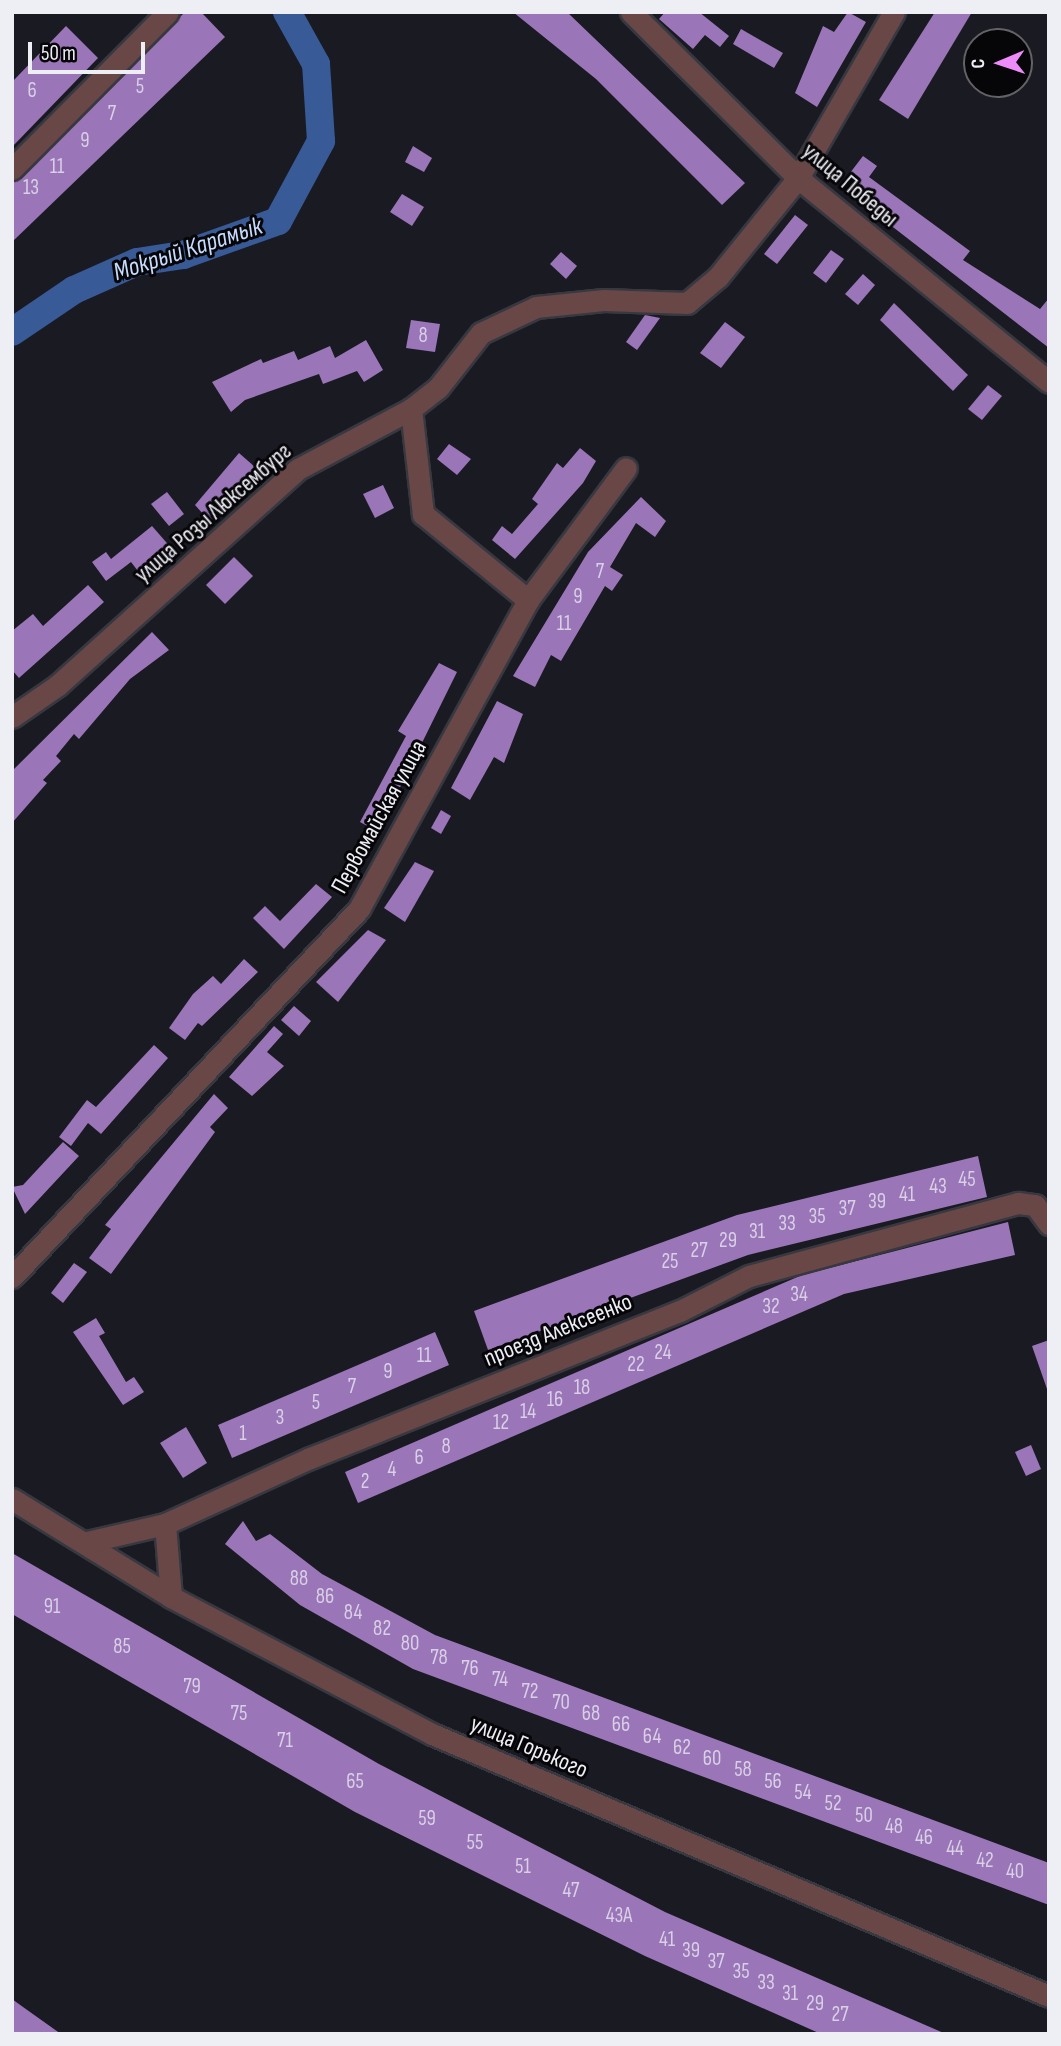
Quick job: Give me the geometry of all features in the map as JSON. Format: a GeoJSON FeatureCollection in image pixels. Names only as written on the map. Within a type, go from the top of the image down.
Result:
{"type":"FeatureCollection","features":[{"type":"Feature","properties":{"kind":"street"},"geometry":{"type":"LineString","coordinates":[[12,169],[168,12]]}},
{"type":"Feature","properties":{"kind":"street","name":"улица Победы"},"geometry":{"type":"LineString","coordinates":[[631,12],[798,178],[1049,382]]}},
{"type":"Feature","properties":{"kind":"street","name":"улица Розы Люксембург"},"geometry":{"type":"LineString","coordinates":[[12,717],[58,685],[298,469],[411,409],[438,388],[481,332],[536,307],[604,300],[687,303],[718,277],[798,178],[894,12]]}},
{"type":"Feature","properties":{"kind":"street"},"geometry":{"type":"LineString","coordinates":[[411,409],[423,514],[528,600]]}},
{"type":"Feature","properties":{"kind":"street","name":"Первомайская улица"},"geometry":{"type":"LineString","coordinates":[[12,1277],[359,909],[528,600],[626,468]]}},
{"type":"Feature","properties":{"kind":"street","name":"проезд Алексеенко"},"geometry":{"type":"LineString","coordinates":[[87,1542],[165,1524],[310,1458],[680,1311],[749,1276],[1018,1203],[1035,1205],[1049,1224]]}},
{"type":"Feature","properties":{"kind":"street","name":"улица Горького"},"geometry":{"type":"LineString","coordinates":[[12,1499],[87,1542],[171,1597],[432,1734],[1049,1996]]}},
{"type":"Feature","properties":{"kind":"street"},"geometry":{"type":"LineString","coordinates":[[165,1524],[171,1597]]}},
{"type":"Feature","properties":{"kind":"building"},"geometry":{"type":"Polygon","coordinates":[[[185,12],[201,12],[225,37],[12,242],[12,182],[185,12]]]}},
{"type":"Feature","properties":{"kind":"building"},"geometry":{"type":"Polygon","coordinates":[[[513,12],[567,12],[745,183],[722,205],[596,79],[513,12]]]}},
{"type":"Feature","properties":{"kind":"building"},"geometry":{"type":"Polygon","coordinates":[[[665,12],[699,12],[729,36],[720,47],[705,35],[693,49],[659,19],[665,12]]]}},
{"type":"Feature","properties":{"kind":"building"},"geometry":{"type":"Polygon","coordinates":[[[848,12],[866,22],[817,107],[795,93],[823,26],[834,32],[848,12]]]}},
{"type":"Feature","properties":{"kind":"building"},"geometry":{"type":"Polygon","coordinates":[[[935,12],[972,12],[908,119],[879,100],[935,12]]]}},
{"type":"Feature","properties":{"kind":"building"},"geometry":{"type":"Polygon","coordinates":[[[66,26],[98,58],[12,147],[12,82],[66,26]]]}},
{"type":"Feature","properties":{"kind":"building"},"geometry":{"type":"Polygon","coordinates":[[[741,29],[783,53],[774,68],[733,44],[741,29]]]}},
{"type":"Feature","properties":{"kind":"building"},"geometry":{"type":"Polygon","coordinates":[[[413,146],[432,158],[424,172],[405,162],[413,146]]]}},
{"type":"Feature","properties":{"kind":"building"},"geometry":{"type":"Polygon","coordinates":[[[863,156],[877,166],[869,177],[970,251],[963,260],[1040,309],[1049,298],[1049,348],[840,186],[863,156]]]}},
{"type":"Feature","properties":{"kind":"building"},"geometry":{"type":"Polygon","coordinates":[[[402,194],[424,207],[412,226],[390,212],[402,194]]]}},
{"type":"Feature","properties":{"kind":"building"},"geometry":{"type":"Polygon","coordinates":[[[795,215],[808,225],[777,264],[764,254],[795,215]]]}},
{"type":"Feature","properties":{"kind":"building"},"geometry":{"type":"Polygon","coordinates":[[[831,250],[844,259],[826,283],[813,273],[831,250]]]}},
{"type":"Feature","properties":{"kind":"building"},"geometry":{"type":"Polygon","coordinates":[[[561,252],[577,266],[566,279],[550,264],[561,252]]]}},
{"type":"Feature","properties":{"kind":"building"},"geometry":{"type":"Polygon","coordinates":[[[863,274],[875,285],[858,305],[845,294],[863,274]]]}},
{"type":"Feature","properties":{"kind":"building"},"geometry":{"type":"Polygon","coordinates":[[[894,303],[968,375],[953,391],[880,320],[894,303]]]}},
{"type":"Feature","properties":{"kind":"building"},"geometry":{"type":"Polygon","coordinates":[[[645,315],[660,318],[637,350],[626,342],[645,315]]]}},
{"type":"Feature","properties":{"kind":"building"},"geometry":{"type":"Polygon","coordinates":[[[411,320],[440,324],[435,352],[406,348],[411,320]]]}},
{"type":"Feature","properties":{"kind":"building"},"geometry":{"type":"Polygon","coordinates":[[[725,322],[745,337],[721,368],[700,353],[725,322]]]}},
{"type":"Feature","properties":{"kind":"building"},"geometry":{"type":"Polygon","coordinates":[[[366,340],[383,370],[364,382],[357,371],[323,384],[319,374],[245,400],[231,412],[212,382],[261,359],[263,363],[294,351],[298,360],[330,346],[335,358],[366,340]]]}},
{"type":"Feature","properties":{"kind":"building"},"geometry":{"type":"Polygon","coordinates":[[[988,385],[1002,396],[982,420],[968,409],[988,385]]]}},
{"type":"Feature","properties":{"kind":"building"},"geometry":{"type":"Polygon","coordinates":[[[449,444],[471,459],[457,475],[437,459],[449,444]]]}},
{"type":"Feature","properties":{"kind":"building"},"geometry":{"type":"Polygon","coordinates":[[[580,448],[596,461],[583,483],[515,559],[492,540],[502,526],[512,534],[538,504],[532,499],[557,463],[563,468],[580,448]]]}},
{"type":"Feature","properties":{"kind":"building"},"geometry":{"type":"Polygon","coordinates":[[[239,453],[255,467],[212,524],[195,505],[239,453]]]}},
{"type":"Feature","properties":{"kind":"building"},"geometry":{"type":"Polygon","coordinates":[[[383,485],[394,508],[375,518],[363,494],[383,485]]]}},
{"type":"Feature","properties":{"kind":"building"},"geometry":{"type":"Polygon","coordinates":[[[167,492],[184,514],[169,526],[151,504],[167,492]]]}},
{"type":"Feature","properties":{"kind":"building"},"geometry":{"type":"Polygon","coordinates":[[[641,497],[666,521],[655,537],[636,523],[610,567],[623,575],[612,591],[605,586],[561,661],[551,655],[535,687],[513,676],[588,552],[641,497]]]}},
{"type":"Feature","properties":{"kind":"building"},"geometry":{"type":"Polygon","coordinates":[[[152,526],[173,550],[141,575],[131,562],[106,581],[92,562],[106,552],[111,559],[152,526]]]}},
{"type":"Feature","properties":{"kind":"building"},"geometry":{"type":"Polygon","coordinates":[[[234,557],[253,576],[225,604],[206,585],[234,557]]]}},
{"type":"Feature","properties":{"kind":"building"},"geometry":{"type":"Polygon","coordinates":[[[88,585],[104,602],[19,678],[12,670],[12,631],[33,614],[43,626],[88,585]]]}},
{"type":"Feature","properties":{"kind":"building"},"geometry":{"type":"Polygon","coordinates":[[[152,632],[169,650],[130,679],[79,739],[74,734],[56,756],[61,761],[43,780],[47,783],[12,823],[12,771],[152,632]]]}},
{"type":"Feature","properties":{"kind":"building"},"geometry":{"type":"Polygon","coordinates":[[[439,663],[457,672],[378,832],[360,822],[406,736],[398,731],[439,663]]]}},
{"type":"Feature","properties":{"kind":"building"},"geometry":{"type":"Polygon","coordinates":[[[497,701],[523,714],[504,763],[494,757],[470,800],[451,788],[497,701]]]}},
{"type":"Feature","properties":{"kind":"building"},"geometry":{"type":"Polygon","coordinates":[[[441,810],[451,816],[441,834],[431,828],[441,810]]]}},
{"type":"Feature","properties":{"kind":"building"},"geometry":{"type":"Polygon","coordinates":[[[415,862],[434,871],[405,922],[384,908],[415,862]]]}},
{"type":"Feature","properties":{"kind":"building"},"geometry":{"type":"Polygon","coordinates":[[[316,884],[332,897],[284,949],[253,918],[265,906],[280,921],[316,884]]]}},
{"type":"Feature","properties":{"kind":"building"},"geometry":{"type":"Polygon","coordinates":[[[368,930],[386,940],[338,1002],[316,982],[368,930]]]}},
{"type":"Feature","properties":{"kind":"building"},"geometry":{"type":"Polygon","coordinates":[[[244,959],[258,972],[202,1026],[198,1023],[185,1040],[169,1028],[193,994],[213,976],[221,984],[244,959]]]}},
{"type":"Feature","properties":{"kind":"building"},"geometry":{"type":"Polygon","coordinates":[[[294,1006],[311,1021],[299,1036],[281,1020],[294,1006]]]}},
{"type":"Feature","properties":{"kind":"building"},"geometry":{"type":"Polygon","coordinates":[[[274,1026],[283,1034],[267,1052],[284,1066],[252,1096],[229,1077],[274,1026]]]}},
{"type":"Feature","properties":{"kind":"building"},"geometry":{"type":"Polygon","coordinates":[[[154,1045],[168,1058],[101,1134],[88,1123],[71,1146],[59,1137],[87,1100],[96,1107],[154,1045]]]}},
{"type":"Feature","properties":{"kind":"building"},"geometry":{"type":"Polygon","coordinates":[[[214,1094],[228,1108],[210,1127],[215,1132],[111,1274],[89,1258],[111,1229],[105,1225],[214,1094]]]}},
{"type":"Feature","properties":{"kind":"building"},"geometry":{"type":"Polygon","coordinates":[[[63,1142],[79,1156],[25,1214],[12,1187],[23,1185],[63,1142]]]}},
{"type":"Feature","properties":{"kind":"building"},"geometry":{"type":"Polygon","coordinates":[[[978,1156],[987,1197],[748,1255],[488,1350],[474,1311],[737,1215],[978,1156]]]}},
{"type":"Feature","properties":{"kind":"building"},"geometry":{"type":"Polygon","coordinates":[[[1008,1222],[1015,1255],[844,1294],[358,1503],[345,1472],[802,1275],[1008,1222]]]}},
{"type":"Feature","properties":{"kind":"building"},"geometry":{"type":"Polygon","coordinates":[[[74,1263],[87,1272],[63,1303],[51,1293],[74,1263]]]}},
{"type":"Feature","properties":{"kind":"building"},"geometry":{"type":"Polygon","coordinates":[[[96,1318],[105,1333],[99,1336],[126,1382],[134,1377],[144,1392],[123,1405],[73,1332],[96,1318]]]}},
{"type":"Feature","properties":{"kind":"building"},"geometry":{"type":"Polygon","coordinates":[[[435,1332],[449,1365],[232,1458],[218,1425],[435,1332]]]}},
{"type":"Feature","properties":{"kind":"building"},"geometry":{"type":"Polygon","coordinates":[[[1049,1340],[1049,1389],[1047,1389],[1032,1346],[1049,1340]]]}},
{"type":"Feature","properties":{"kind":"building"},"geometry":{"type":"Polygon","coordinates":[[[186,1427],[207,1463],[183,1478],[160,1443],[186,1427]]]}},
{"type":"Feature","properties":{"kind":"building"},"geometry":{"type":"Polygon","coordinates":[[[1031,1445],[1041,1469],[1026,1476],[1015,1452],[1031,1445]]]}},
{"type":"Feature","properties":{"kind":"building"},"geometry":{"type":"Polygon","coordinates":[[[243,1521],[256,1541],[270,1534],[322,1574],[435,1635],[1049,1863],[1049,1905],[413,1669],[300,1605],[225,1544],[243,1521]]]}},
{"type":"Feature","properties":{"kind":"building"},"geometry":{"type":"Polygon","coordinates":[[[12,1553],[379,1764],[665,1912],[946,2034],[821,2034],[645,1956],[355,1812],[12,1614],[12,1553]]]}},
{"type":"Feature","properties":{"kind":"building"},"geometry":{"type":"Polygon","coordinates":[[[12,1999],[23,2007],[61,2034],[12,2034],[12,1999]]]}},
{"type":"Feature","properties":{"kind":"waterway","name":"Мокрый Карамык"},"geometry":{"type":"LineString","coordinates":[[12,332],[74,290],[137,262],[183,255],[278,221],[321,141],[316,64],[287,12]]}}]}
